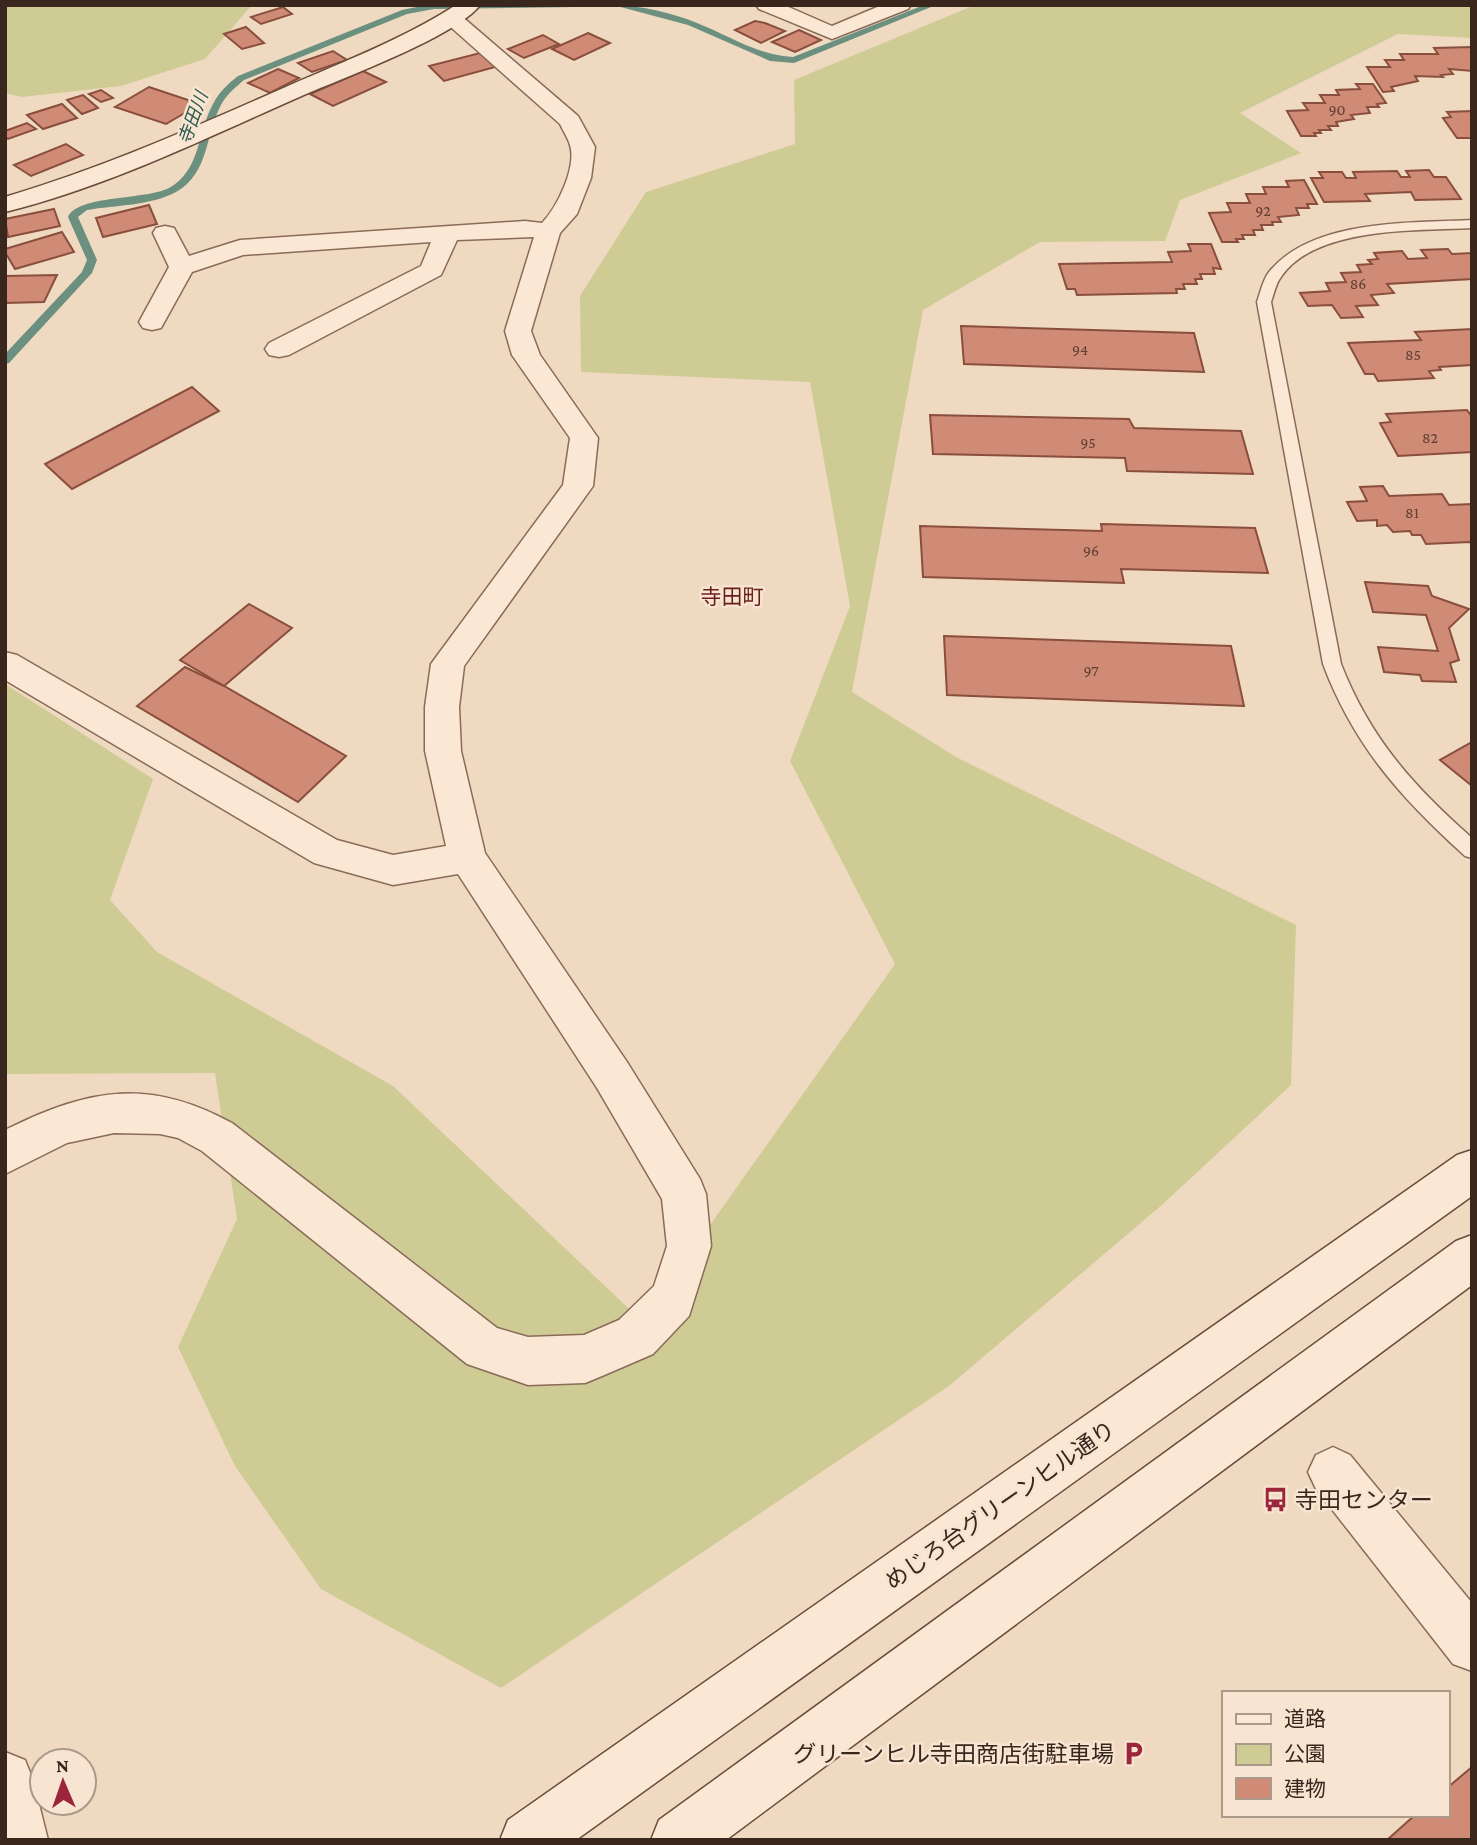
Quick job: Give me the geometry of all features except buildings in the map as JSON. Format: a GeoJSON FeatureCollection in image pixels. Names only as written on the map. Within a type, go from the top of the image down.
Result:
{"type":"FeatureCollection","features":[{"type":"Feature","properties":{"kind":"street"},"geometry":{"type":"LineString","coordinates":[[766,5],[832,33],[901,5]]}},
{"type":"Feature","properties":{"kind":"street"},"geometry":{"type":"LineString","coordinates":[[5,205],[52,191],[188,138],[414,39],[461,11],[570,121],[583,147],[579,178],[565,214],[548,231],[517,331],[526,355],[584,438],[578,486],[449,664],[442,707],[443,751],[467,857],[612,1075],[684,1194],[689,1246],[673,1300],[636,1337],[585,1359],[528,1361],[484,1347],[217,1137],[184,1119],[138,1112],[96,1116],[51,1129],[5,1154]]}},
{"type":"Feature","properties":{"kind":"street"},"geometry":{"type":"LineString","coordinates":[[152,322],[182,267],[240,248],[525,228],[548,231]]}},
{"type":"Feature","properties":{"kind":"street"},"geometry":{"type":"LineString","coordinates":[[165,233],[182,267]]}},
{"type":"Feature","properties":{"kind":"street"},"geometry":{"type":"LineString","coordinates":[[279,349],[432,270],[447,233]]}},
{"type":"Feature","properties":{"kind":"street"},"geometry":{"type":"LineString","coordinates":[[5,664],[327,852],[393,870],[467,857]]}},
{"type":"Feature","properties":{"kind":"street","name":"めじろ台グリーンヒル通り"},"geometry":{"type":"LineString","coordinates":[[528,1840],[1472,1170]]}},
{"type":"Feature","properties":{"kind":"street"},"geometry":{"type":"LineString","coordinates":[[679,1840],[1472,1256]]}},
{"type":"Feature","properties":{"kind":"street"},"geometry":{"type":"LineString","coordinates":[[1333,1472],[1472,1645]]}},
{"type":"Feature","properties":{"kind":"street"},"geometry":{"type":"LineString","coordinates":[[5,1780],[20,1840]]}},
{"type":"Feature","properties":{"kind":"lane"},"geometry":{"type":"LineString","coordinates":[[1472,224],[1379,231],[1321,241],[1292,256],[1276,271],[1267,287],[1264,302],[1332,664],[1342,694],[1377,754],[1435,817],[1472,850]]}},
{"type":"Feature","properties":{"kind":"green space"},"geometry":{"type":"Polygon","coordinates":[[[5,5],[252,5],[205,59],[121,86],[22,97],[5,93],[5,5]]]}},
{"type":"Feature","properties":{"kind":"green space"},"geometry":{"type":"Polygon","coordinates":[[[975,5],[1472,5],[1472,38],[1398,34],[1240,113],[1301,153],[1180,200],[1165,241],[1040,242],[923,310],[852,692],[956,757],[1296,925],[1291,1085],[1163,1204],[949,1386],[501,1688],[321,1589],[235,1466],[178,1347],[237,1219],[215,1073],[5,1074],[5,684],[153,779],[110,900],[157,952],[393,1086],[642,1321],[895,964],[790,761],[850,606],[810,382],[581,372],[580,296],[646,192],[795,144],[794,80],[975,5]]]}},
{"type":"Feature","properties":{"kind":"waterway","name":"寺田川"},"geometry":{"type":"LineString","coordinates":[[5,361],[87,273],[92,260],[73,217],[75,212],[84,207],[153,197],[174,189],[188,179],[202,151],[217,104],[226,90],[241,78],[405,12],[434,6],[575,5]]}},
{"type":"Feature","properties":{"kind":"waterway","name":"寺田川"},"geometry":{"type":"LineString","coordinates":[[617,5],[691,23],[773,59],[794,60],[932,5]]}},
{"type":"Feature","properties":{"kind":"place","name":"寺田センター"},"geometry":{"type":"Point","coordinates":[1275,1500]}},
{"type":"Feature","properties":{"kind":"place","name":"グリーンヒル寺田商店街駐車場"},"geometry":{"type":"Point","coordinates":[1134,1754]}},
{"type":"Feature","properties":{"kind":"district","name":"寺田町"},"geometry":{"type":"Point","coordinates":[732,597]}}]}
